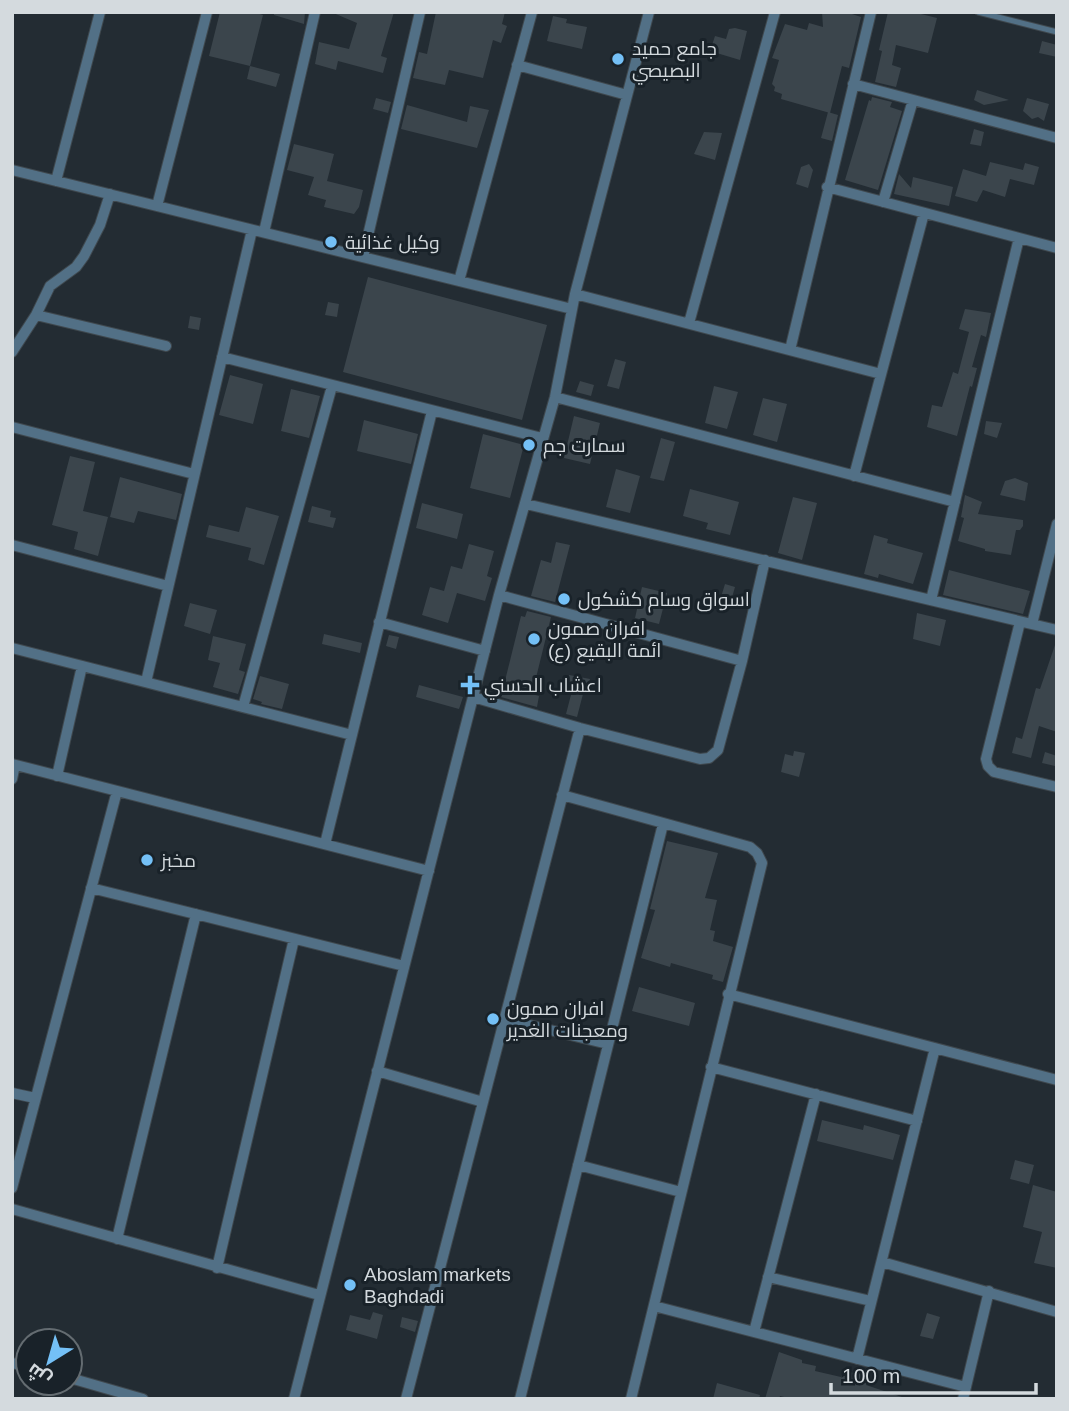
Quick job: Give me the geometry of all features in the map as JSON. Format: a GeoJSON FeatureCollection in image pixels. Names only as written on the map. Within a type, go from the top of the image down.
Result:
{"type":"FeatureCollection","features":[{"type":"Feature","properties":{"kind":"street"},"geometry":{"type":"LineString","coordinates":[[56,181],[100,12]]}},
{"type":"Feature","properties":{"kind":"street"},"geometry":{"type":"LineString","coordinates":[[157,206],[207,12]]}},
{"type":"Feature","properties":{"kind":"street"},"geometry":{"type":"LineString","coordinates":[[264,232],[315,12]]}},
{"type":"Feature","properties":{"kind":"street"},"geometry":{"type":"LineString","coordinates":[[363,257],[420,12]]}},
{"type":"Feature","properties":{"kind":"street"},"geometry":{"type":"LineString","coordinates":[[459,281],[532,12]]}},
{"type":"Feature","properties":{"kind":"street"},"geometry":{"type":"LineString","coordinates":[[294,1399],[499,596],[555,397],[575,294],[649,12]]}},
{"type":"Feature","properties":{"kind":"street"},"geometry":{"type":"LineString","coordinates":[[689,323],[775,12]]}},
{"type":"Feature","properties":{"kind":"street"},"geometry":{"type":"LineString","coordinates":[[790,350],[871,12]]}},
{"type":"Feature","properties":{"kind":"street"},"geometry":{"type":"LineString","coordinates":[[517,65],[627,95]]}},
{"type":"Feature","properties":{"kind":"street"},"geometry":{"type":"LineString","coordinates":[[853,83],[1057,138]]}},
{"type":"Feature","properties":{"kind":"street"},"geometry":{"type":"LineString","coordinates":[[883,202],[913,100]]}},
{"type":"Feature","properties":{"kind":"street"},"geometry":{"type":"LineString","coordinates":[[12,170],[572,309]]}},
{"type":"Feature","properties":{"kind":"street"},"geometry":{"type":"LineString","coordinates":[[827,187],[1056,246]]}},
{"type":"Feature","properties":{"kind":"street"},"geometry":{"type":"LineString","coordinates":[[12,352],[36,315],[50,286],[76,267],[85,256],[100,225],[110,194]]}},
{"type":"Feature","properties":{"kind":"street"},"geometry":{"type":"LineString","coordinates":[[854,476],[924,213]]}},
{"type":"Feature","properties":{"kind":"street"},"geometry":{"type":"LineString","coordinates":[[146,682],[252,230]]}},
{"type":"Feature","properties":{"kind":"street"},"geometry":{"type":"LineString","coordinates":[[931,600],[1019,238]]}},
{"type":"Feature","properties":{"kind":"street"},"geometry":{"type":"LineString","coordinates":[[575,294],[881,374]]}},
{"type":"Feature","properties":{"kind":"street"},"geometry":{"type":"LineString","coordinates":[[36,315],[166,346]]}},
{"type":"Feature","properties":{"kind":"street"},"geometry":{"type":"LineString","coordinates":[[222,357],[542,438]]}},
{"type":"Feature","properties":{"kind":"street"},"geometry":{"type":"LineString","coordinates":[[243,707],[332,386]]}},
{"type":"Feature","properties":{"kind":"street"},"geometry":{"type":"LineString","coordinates":[[555,397],[955,502]]}},
{"type":"Feature","properties":{"kind":"street"},"geometry":{"type":"LineString","coordinates":[[325,844],[432,411]]}},
{"type":"Feature","properties":{"kind":"street"},"geometry":{"type":"LineString","coordinates":[[12,427],[194,474]]}},
{"type":"Feature","properties":{"kind":"street"},"geometry":{"type":"LineString","coordinates":[[526,504],[1057,630]]}},
{"type":"Feature","properties":{"kind":"street"},"geometry":{"type":"LineString","coordinates":[[1032,624],[1057,524]]}},
{"type":"Feature","properties":{"kind":"street"},"geometry":{"type":"LineString","coordinates":[[12,545],[168,586]]}},
{"type":"Feature","properties":{"kind":"street"},"geometry":{"type":"LineString","coordinates":[[473,697],[580,728],[700,759],[709,758],[718,750],[765,559]]}},
{"type":"Feature","properties":{"kind":"street"},"geometry":{"type":"LineString","coordinates":[[499,596],[742,660]]}},
{"type":"Feature","properties":{"kind":"street"},"geometry":{"type":"LineString","coordinates":[[379,622],[485,651]]}},
{"type":"Feature","properties":{"kind":"street"},"geometry":{"type":"LineString","coordinates":[[1020,622],[986,759],[993,772],[1057,787]]}},
{"type":"Feature","properties":{"kind":"street"},"geometry":{"type":"LineString","coordinates":[[12,648],[352,735]]}},
{"type":"Feature","properties":{"kind":"street"},"geometry":{"type":"LineString","coordinates":[[57,776],[82,666]]}},
{"type":"Feature","properties":{"kind":"street"},"geometry":{"type":"LineString","coordinates":[[406,1399],[580,728]]}},
{"type":"Feature","properties":{"kind":"street"},"geometry":{"type":"LineString","coordinates":[[12,779],[14,765],[429,871]]}},
{"type":"Feature","properties":{"kind":"street"},"geometry":{"type":"LineString","coordinates":[[12,1188],[117,791]]}},
{"type":"Feature","properties":{"kind":"street"},"geometry":{"type":"LineString","coordinates":[[562,796],[750,847],[762,863],[631,1399]]}},
{"type":"Feature","properties":{"kind":"street"},"geometry":{"type":"LineString","coordinates":[[520,1399],[663,824]]}},
{"type":"Feature","properties":{"kind":"street"},"geometry":{"type":"LineString","coordinates":[[91,888],[404,966]]}},
{"type":"Feature","properties":{"kind":"street"},"geometry":{"type":"LineString","coordinates":[[117,1239],[196,914]]}},
{"type":"Feature","properties":{"kind":"street"},"geometry":{"type":"LineString","coordinates":[[217,1268],[294,939]]}},
{"type":"Feature","properties":{"kind":"street"},"geometry":{"type":"LineString","coordinates":[[728,994],[1057,1080]]}},
{"type":"Feature","properties":{"kind":"street"},"geometry":{"type":"LineString","coordinates":[[504,1019],[608,1044]]}},
{"type":"Feature","properties":{"kind":"street"},"geometry":{"type":"LineString","coordinates":[[857,1359],[935,1048]]}},
{"type":"Feature","properties":{"kind":"street"},"geometry":{"type":"LineString","coordinates":[[711,1067],[917,1121]]}},
{"type":"Feature","properties":{"kind":"street"},"geometry":{"type":"LineString","coordinates":[[377,1071],[482,1102]]}},
{"type":"Feature","properties":{"kind":"street"},"geometry":{"type":"LineString","coordinates":[[12,1093],[35,1098]]}},
{"type":"Feature","properties":{"kind":"street"},"geometry":{"type":"LineString","coordinates":[[754,1332],[816,1094]]}},
{"type":"Feature","properties":{"kind":"street"},"geometry":{"type":"LineString","coordinates":[[578,1166],[681,1192]]}},
{"type":"Feature","properties":{"kind":"street"},"geometry":{"type":"LineString","coordinates":[[12,1209],[319,1295]]}},
{"type":"Feature","properties":{"kind":"street"},"geometry":{"type":"LineString","coordinates":[[881,1262],[1057,1312]]}},
{"type":"Feature","properties":{"kind":"street"},"geometry":{"type":"LineString","coordinates":[[768,1277],[871,1301]]}},
{"type":"Feature","properties":{"kind":"street"},"geometry":{"type":"LineString","coordinates":[[654,1306],[857,1359],[964,1393],[989,1291]]}},
{"type":"Feature","properties":{"kind":"street"},"geometry":{"type":"LineString","coordinates":[[84,1382],[143,1399]]}},
{"type":"Feature","properties":{"kind":"lane"},"geometry":{"type":"LineString","coordinates":[[978,12],[1057,32]]}},
{"type":"Feature","properties":{"kind":"building"},"geometry":{"type":"Polygon","coordinates":[[[220,12],[253,12],[263,15],[250,66],[209,56],[220,12]]]}},
{"type":"Feature","properties":{"kind":"building"},"geometry":{"type":"Polygon","coordinates":[[[274,12],[305,12],[304,24],[274,15],[274,12]]]}},
{"type":"Feature","properties":{"kind":"building"},"geometry":{"type":"Polygon","coordinates":[[[331,12],[394,12],[381,56],[387,58],[383,73],[338,61],[336,70],[315,64],[319,42],[349,49],[357,23],[331,12]]]}},
{"type":"Feature","properties":{"kind":"building"},"geometry":{"type":"Polygon","coordinates":[[[436,12],[505,12],[502,24],[507,26],[501,43],[493,40],[483,78],[449,70],[445,85],[413,78],[419,52],[427,54],[436,12]]]}},
{"type":"Feature","properties":{"kind":"building"},"geometry":{"type":"Polygon","coordinates":[[[822,12],[846,12],[861,17],[849,68],[842,66],[830,113],[781,99],[782,94],[774,91],[772,84],[779,60],[772,58],[785,24],[807,30],[809,23],[823,27],[822,12]]]}},
{"type":"Feature","properties":{"kind":"building"},"geometry":{"type":"Polygon","coordinates":[[[888,12],[913,12],[937,18],[928,53],[896,45],[892,65],[901,68],[896,87],[875,82],[888,12]]]}},
{"type":"Feature","properties":{"kind":"building"},"geometry":{"type":"Polygon","coordinates":[[[553,16],[567,19],[566,23],[587,27],[582,49],[547,41],[553,16]]]}},
{"type":"Feature","properties":{"kind":"building"},"geometry":{"type":"Polygon","coordinates":[[[729,29],[747,31],[740,60],[710,51],[715,36],[726,39],[729,29]]]}},
{"type":"Feature","properties":{"kind":"building"},"geometry":{"type":"Polygon","coordinates":[[[1042,41],[1057,45],[1057,57],[1039,53],[1042,41]]]}},
{"type":"Feature","properties":{"kind":"building"},"geometry":{"type":"Polygon","coordinates":[[[250,66],[280,74],[276,87],[247,79],[250,66]]]}},
{"type":"Feature","properties":{"kind":"building"},"geometry":{"type":"Polygon","coordinates":[[[977,90],[1009,100],[984,105],[974,100],[977,90]]]}},
{"type":"Feature","properties":{"kind":"building"},"geometry":{"type":"Polygon","coordinates":[[[872,97],[892,102],[890,107],[902,111],[878,190],[845,180],[872,97]]]}},
{"type":"Feature","properties":{"kind":"building"},"geometry":{"type":"Polygon","coordinates":[[[376,98],[391,102],[388,113],[373,109],[376,98]]]}},
{"type":"Feature","properties":{"kind":"building"},"geometry":{"type":"Polygon","coordinates":[[[1027,98],[1049,104],[1044,121],[1038,117],[1032,119],[1023,111],[1027,98]]]}},
{"type":"Feature","properties":{"kind":"building"},"geometry":{"type":"Polygon","coordinates":[[[407,105],[467,122],[470,106],[489,110],[477,148],[401,129],[407,105]]]}},
{"type":"Feature","properties":{"kind":"building"},"geometry":{"type":"Polygon","coordinates":[[[828,112],[838,115],[832,141],[821,138],[828,112]]]}},
{"type":"Feature","properties":{"kind":"building"},"geometry":{"type":"Polygon","coordinates":[[[974,129],[984,132],[981,146],[970,144],[974,129]]]}},
{"type":"Feature","properties":{"kind":"building"},"geometry":{"type":"Polygon","coordinates":[[[704,132],[722,133],[715,160],[694,154],[704,132]]]}},
{"type":"Feature","properties":{"kind":"building"},"geometry":{"type":"Polygon","coordinates":[[[294,144],[334,154],[327,181],[363,190],[359,207],[354,214],[324,207],[326,200],[308,195],[314,177],[287,170],[294,144]]]}},
{"type":"Feature","properties":{"kind":"building"},"geometry":{"type":"Polygon","coordinates":[[[990,162],[1023,170],[1025,163],[1039,167],[1034,185],[1010,179],[1005,197],[983,190],[977,202],[955,196],[963,169],[986,176],[990,162]]]}},
{"type":"Feature","properties":{"kind":"building"},"geometry":{"type":"Polygon","coordinates":[[[809,164],[813,170],[808,188],[796,184],[801,167],[809,164]]]}},
{"type":"Feature","properties":{"kind":"building"},"geometry":{"type":"Polygon","coordinates":[[[899,174],[911,188],[913,177],[953,187],[949,206],[894,194],[899,174]]]}},
{"type":"Feature","properties":{"kind":"building"},"geometry":{"type":"Polygon","coordinates":[[[368,277],[547,325],[522,420],[343,372],[368,277]]]}},
{"type":"Feature","properties":{"kind":"building"},"geometry":{"type":"Polygon","coordinates":[[[328,302],[339,304],[337,317],[325,315],[328,302]]]}},
{"type":"Feature","properties":{"kind":"building"},"geometry":{"type":"Polygon","coordinates":[[[965,309],[991,313],[986,337],[981,335],[972,367],[977,368],[957,436],[927,427],[932,405],[942,407],[953,372],[958,374],[969,332],[959,329],[965,309]]]}},
{"type":"Feature","properties":{"kind":"building"},"geometry":{"type":"Polygon","coordinates":[[[190,316],[201,318],[199,330],[188,328],[190,316]]]}},
{"type":"Feature","properties":{"kind":"building"},"geometry":{"type":"Polygon","coordinates":[[[615,359],[626,362],[619,389],[607,386],[615,359]]]}},
{"type":"Feature","properties":{"kind":"building"},"geometry":{"type":"Polygon","coordinates":[[[230,375],[263,384],[253,424],[219,415],[230,375]]]}},
{"type":"Feature","properties":{"kind":"building"},"geometry":{"type":"Polygon","coordinates":[[[580,381],[594,385],[591,396],[576,392],[580,381]]]}},
{"type":"Feature","properties":{"kind":"building"},"geometry":{"type":"Polygon","coordinates":[[[714,386],[738,392],[727,429],[705,423],[714,386]]]}},
{"type":"Feature","properties":{"kind":"building"},"geometry":{"type":"Polygon","coordinates":[[[291,389],[320,396],[309,438],[281,431],[291,389]]]}},
{"type":"Feature","properties":{"kind":"building"},"geometry":{"type":"Polygon","coordinates":[[[763,398],[787,404],[777,442],[753,435],[763,398]]]}},
{"type":"Feature","properties":{"kind":"building"},"geometry":{"type":"Polygon","coordinates":[[[574,416],[600,423],[590,464],[564,458],[574,416]]]}},
{"type":"Feature","properties":{"kind":"building"},"geometry":{"type":"Polygon","coordinates":[[[364,420],[418,434],[411,464],[357,451],[364,420]]]}},
{"type":"Feature","properties":{"kind":"building"},"geometry":{"type":"Polygon","coordinates":[[[986,421],[1002,423],[997,438],[984,434],[986,421]]]}},
{"type":"Feature","properties":{"kind":"building"},"geometry":{"type":"Polygon","coordinates":[[[483,434],[524,445],[510,498],[470,488],[483,434]]]}},
{"type":"Feature","properties":{"kind":"building"},"geometry":{"type":"Polygon","coordinates":[[[661,438],[675,442],[664,481],[650,478],[661,438]]]}},
{"type":"Feature","properties":{"kind":"building"},"geometry":{"type":"Polygon","coordinates":[[[70,456],[95,462],[83,511],[108,517],[98,556],[74,549],[78,532],[52,525],[70,456]]]}},
{"type":"Feature","properties":{"kind":"building"},"geometry":{"type":"Polygon","coordinates":[[[616,469],[640,476],[630,513],[606,507],[616,469]]]}},
{"type":"Feature","properties":{"kind":"building"},"geometry":{"type":"Polygon","coordinates":[[[120,477],[182,494],[176,520],[138,511],[134,523],[110,517],[120,477]]]}},
{"type":"Feature","properties":{"kind":"building"},"geometry":{"type":"Polygon","coordinates":[[[1015,478],[1028,483],[1025,501],[1000,495],[1005,481],[1015,478]]]}},
{"type":"Feature","properties":{"kind":"building"},"geometry":{"type":"Polygon","coordinates":[[[690,489],[739,502],[730,535],[706,529],[708,523],[683,516],[690,489]]]}},
{"type":"Feature","properties":{"kind":"building"},"geometry":{"type":"Polygon","coordinates":[[[965,495],[982,502],[978,514],[1023,520],[1023,526],[1016,530],[1011,555],[985,551],[958,541],[964,518],[961,517],[965,495]]]}},
{"type":"Feature","properties":{"kind":"building"},"geometry":{"type":"Polygon","coordinates":[[[793,497],[817,503],[802,560],[778,553],[793,497]]]}},
{"type":"Feature","properties":{"kind":"building"},"geometry":{"type":"Polygon","coordinates":[[[422,503],[463,514],[457,539],[416,528],[422,503]]]}},
{"type":"Feature","properties":{"kind":"building"},"geometry":{"type":"Polygon","coordinates":[[[312,506],[331,511],[330,517],[336,518],[333,528],[308,522],[312,506]]]}},
{"type":"Feature","properties":{"kind":"building"},"geometry":{"type":"Polygon","coordinates":[[[246,507],[279,516],[264,565],[248,560],[251,548],[206,537],[209,525],[239,532],[246,507]]]}},
{"type":"Feature","properties":{"kind":"building"},"geometry":{"type":"Polygon","coordinates":[[[874,535],[888,539],[887,543],[923,553],[913,584],[879,574],[878,578],[864,574],[874,535]]]}},
{"type":"Feature","properties":{"kind":"building"},"geometry":{"type":"Polygon","coordinates":[[[556,542],[570,545],[555,602],[531,596],[541,560],[551,563],[556,542]]]}},
{"type":"Feature","properties":{"kind":"building"},"geometry":{"type":"Polygon","coordinates":[[[469,544],[494,551],[487,576],[492,578],[485,601],[457,593],[448,623],[422,615],[430,587],[444,591],[451,566],[462,569],[469,544]]]}},
{"type":"Feature","properties":{"kind":"building"},"geometry":{"type":"Polygon","coordinates":[[[949,570],[1030,591],[1023,614],[943,595],[949,570]]]}},
{"type":"Feature","properties":{"kind":"building"},"geometry":{"type":"Polygon","coordinates":[[[725,584],[735,587],[731,601],[721,597],[725,584]]]}},
{"type":"Feature","properties":{"kind":"building"},"geometry":{"type":"Polygon","coordinates":[[[642,587],[667,593],[659,624],[635,618],[642,587]]]}},
{"type":"Feature","properties":{"kind":"building"},"geometry":{"type":"Polygon","coordinates":[[[190,603],[217,610],[210,634],[184,626],[190,603]]]}},
{"type":"Feature","properties":{"kind":"building"},"geometry":{"type":"Polygon","coordinates":[[[527,611],[551,617],[532,694],[539,696],[537,707],[501,697],[521,616],[525,617],[527,611]]]}},
{"type":"Feature","properties":{"kind":"building"},"geometry":{"type":"Polygon","coordinates":[[[917,613],[946,620],[940,646],[913,639],[917,613]]]}},
{"type":"Feature","properties":{"kind":"building"},"geometry":{"type":"Polygon","coordinates":[[[324,634],[362,643],[360,653],[322,644],[324,634]]]}},
{"type":"Feature","properties":{"kind":"building"},"geometry":{"type":"Polygon","coordinates":[[[389,635],[399,637],[396,649],[386,646],[389,635]]]}},
{"type":"Feature","properties":{"kind":"building"},"geometry":{"type":"Polygon","coordinates":[[[213,636],[246,644],[239,670],[245,672],[238,694],[213,687],[220,663],[208,660],[213,636]]]}},
{"type":"Feature","properties":{"kind":"building"},"geometry":{"type":"Polygon","coordinates":[[[1055,645],[1057,732],[1039,726],[1031,758],[1012,753],[1016,737],[1022,739],[1036,688],[1040,689],[1055,645]]]}},
{"type":"Feature","properties":{"kind":"building"},"geometry":{"type":"Polygon","coordinates":[[[569,675],[590,679],[587,695],[583,694],[577,717],[566,714],[572,691],[566,690],[569,675]]]}},
{"type":"Feature","properties":{"kind":"building"},"geometry":{"type":"Polygon","coordinates":[[[260,676],[289,684],[282,709],[261,704],[262,702],[253,699],[260,676]]]}},
{"type":"Feature","properties":{"kind":"building"},"geometry":{"type":"Polygon","coordinates":[[[419,685],[463,697],[459,709],[416,697],[419,685]]]}},
{"type":"Feature","properties":{"kind":"building"},"geometry":{"type":"Polygon","coordinates":[[[794,751],[805,753],[799,777],[781,772],[785,754],[793,756],[794,751]]]}},
{"type":"Feature","properties":{"kind":"building"},"geometry":{"type":"Polygon","coordinates":[[[1045,752],[1057,756],[1055,766],[1042,763],[1045,752]]]}},
{"type":"Feature","properties":{"kind":"building"},"geometry":{"type":"Polygon","coordinates":[[[667,841],[718,853],[705,898],[717,900],[710,930],[715,931],[713,941],[733,947],[723,982],[712,979],[713,975],[641,958],[655,910],[650,909],[667,841]]]}},
{"type":"Feature","properties":{"kind":"building"},"geometry":{"type":"Polygon","coordinates":[[[639,987],[695,1003],[689,1026],[632,1011],[639,987]]]}},
{"type":"Feature","properties":{"kind":"building"},"geometry":{"type":"Polygon","coordinates":[[[822,1120],[863,1130],[864,1125],[900,1135],[893,1160],[817,1141],[822,1120]]]}},
{"type":"Feature","properties":{"kind":"building"},"geometry":{"type":"Polygon","coordinates":[[[1015,1160],[1034,1165],[1029,1184],[1010,1179],[1015,1160]]]}},
{"type":"Feature","properties":{"kind":"building"},"geometry":{"type":"Polygon","coordinates":[[[1033,1185],[1057,1192],[1057,1268],[1034,1263],[1042,1232],[1023,1227],[1033,1185]]]}},
{"type":"Feature","properties":{"kind":"building"},"geometry":{"type":"Polygon","coordinates":[[[373,1312],[383,1315],[377,1339],[346,1330],[350,1315],[370,1320],[373,1312]]]}},
{"type":"Feature","properties":{"kind":"building"},"geometry":{"type":"Polygon","coordinates":[[[927,1313],[940,1317],[933,1339],[920,1336],[927,1313]]]}},
{"type":"Feature","properties":{"kind":"building"},"geometry":{"type":"Polygon","coordinates":[[[402,1317],[418,1321],[415,1332],[400,1327],[402,1317]]]}},
{"type":"Feature","properties":{"kind":"building"},"geometry":{"type":"Polygon","coordinates":[[[779,1352],[802,1360],[802,1363],[816,1366],[815,1371],[841,1377],[843,1371],[868,1375],[866,1385],[902,1399],[792,1399],[780,1396],[779,1399],[765,1399],[779,1352]]]}},
{"type":"Feature","properties":{"kind":"building"},"geometry":{"type":"Polygon","coordinates":[[[717,1383],[760,1395],[759,1399],[713,1399],[717,1383]]]}},
{"type":"Feature","properties":{"kind":"place","name":"جامع حميد البصيصي"},"geometry":{"type":"Point","coordinates":[618,59]}},
{"type":"Feature","properties":{"kind":"place","name":"وكيل غذائية"},"geometry":{"type":"Point","coordinates":[331,242]}},
{"type":"Feature","properties":{"kind":"place","name":"سمارت جم"},"geometry":{"type":"Point","coordinates":[529,445]}},
{"type":"Feature","properties":{"kind":"place","name":"اسواق وسام كشكول"},"geometry":{"type":"Point","coordinates":[564,599]}},
{"type":"Feature","properties":{"kind":"place","name":"افران صمون ائمة البقيع (ع)"},"geometry":{"type":"Point","coordinates":[534,639]}},
{"type":"Feature","properties":{"kind":"place","name":"اعشاب الحسني"},"geometry":{"type":"Point","coordinates":[470,685]}},
{"type":"Feature","properties":{"kind":"place","name":"مخبز"},"geometry":{"type":"Point","coordinates":[147,860]}},
{"type":"Feature","properties":{"kind":"place","name":"افران صمون ومعجنات الغدير"},"geometry":{"type":"Point","coordinates":[493,1019]}},
{"type":"Feature","properties":{"kind":"place","name":"Aboslam markets Baghdadi"},"geometry":{"type":"Point","coordinates":[350,1285]}}]}
